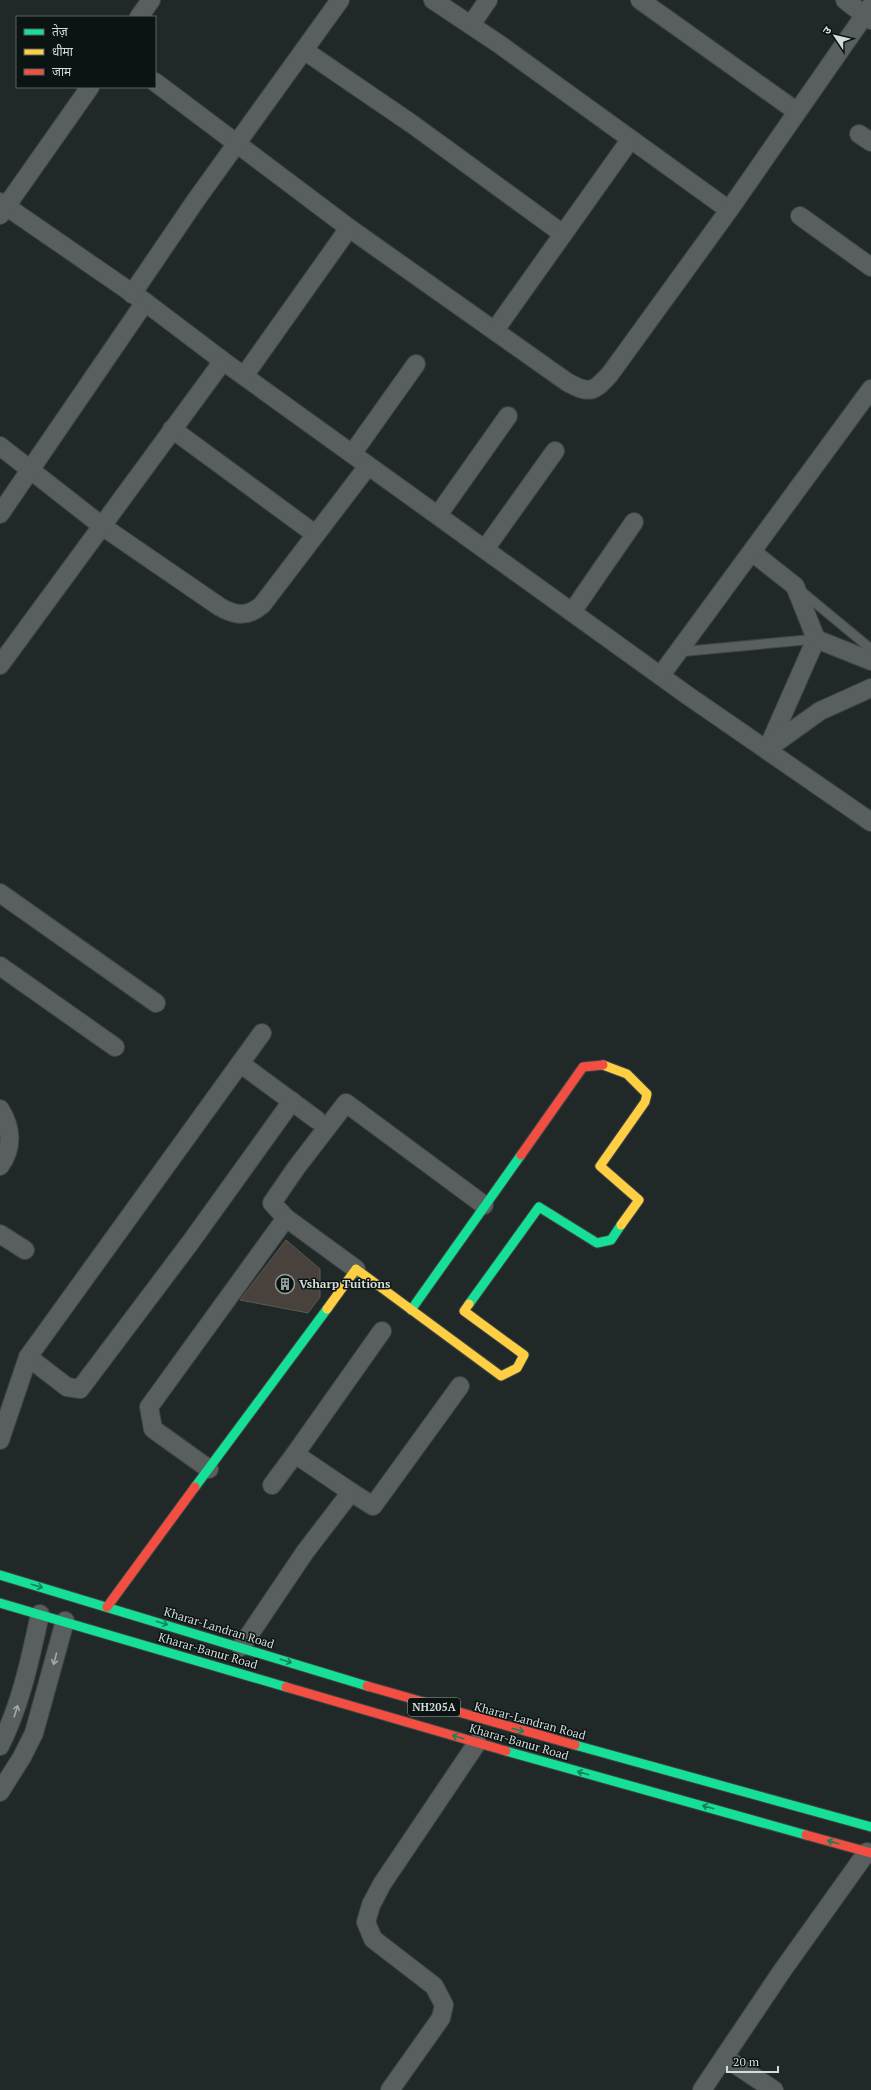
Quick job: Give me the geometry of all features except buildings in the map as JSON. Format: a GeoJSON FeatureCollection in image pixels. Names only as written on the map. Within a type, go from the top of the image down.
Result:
{"type":"FeatureCollection","features":[{"type":"Feature","properties":{"kind":"main road"},"geometry":{"type":"LineString","coordinates":[[107,1607],[356,1269],[411,1310],[501,1376],[517,1368],[524,1355],[464,1311],[539,1207],[597,1243],[611,1240],[639,1200],[600,1166],[645,1102],[647,1094],[642,1086],[612,1066],[601,1063],[583,1067],[411,1310]]}},
{"type":"Feature","properties":{"kind":"main road","name":"Kharar-Landran Road"},"geometry":{"type":"LineString","coordinates":[[0,1575],[429,1705],[871,1827]]}},
{"type":"Feature","properties":{"kind":"main road","name":"Kharar-Banur Road"},"geometry":{"type":"LineString","coordinates":[[0,1603],[477,1743],[869,1852]]}},
{"type":"Feature","properties":{"kind":"street"},"geometry":{"type":"LineString","coordinates":[[140,16],[151,0]]}},
{"type":"Feature","properties":{"kind":"street"},"geometry":{"type":"LineString","coordinates":[[0,514],[31,470],[237,143],[305,51],[340,0]]}},
{"type":"Feature","properties":{"kind":"street"},"geometry":{"type":"LineString","coordinates":[[433,0],[471,25],[729,210]]}},
{"type":"Feature","properties":{"kind":"street"},"geometry":{"type":"LineString","coordinates":[[471,25],[488,0]]}},
{"type":"Feature","properties":{"kind":"street"},"geometry":{"type":"LineString","coordinates":[[640,0],[796,111]]}},
{"type":"Feature","properties":{"kind":"street"},"geometry":{"type":"LineString","coordinates":[[156,83],[349,228],[567,382],[582,390],[591,391],[600,386],[610,374],[729,210],[796,111],[869,13],[845,0]]}},
{"type":"Feature","properties":{"kind":"street"},"geometry":{"type":"LineString","coordinates":[[305,51],[412,124],[563,234]]}},
{"type":"Feature","properties":{"kind":"street"},"geometry":{"type":"LineString","coordinates":[[89,88],[2,208],[138,298],[368,466],[661,676],[871,822]]}},
{"type":"Feature","properties":{"kind":"street"},"geometry":{"type":"LineString","coordinates":[[495,330],[630,140]]}},
{"type":"Feature","properties":{"kind":"street"},"geometry":{"type":"LineString","coordinates":[[800,216],[871,267]]}},
{"type":"Feature","properties":{"kind":"street"},"geometry":{"type":"LineString","coordinates":[[244,376],[349,228]]}},
{"type":"Feature","properties":{"kind":"street"},"geometry":{"type":"LineString","coordinates":[[0,665],[223,361]]}},
{"type":"Feature","properties":{"kind":"street"},"geometry":{"type":"LineString","coordinates":[[352,454],[416,364]]}},
{"type":"Feature","properties":{"kind":"street"},"geometry":{"type":"LineString","coordinates":[[661,676],[871,389]]}},
{"type":"Feature","properties":{"kind":"street"},"geometry":{"type":"LineString","coordinates":[[438,516],[508,416]]}},
{"type":"Feature","properties":{"kind":"street"},"geometry":{"type":"LineString","coordinates":[[172,429],[315,534]]}},
{"type":"Feature","properties":{"kind":"street"},"geometry":{"type":"LineString","coordinates":[[0,446],[102,526],[231,614],[243,615],[253,612],[262,605],[368,466]]}},
{"type":"Feature","properties":{"kind":"street"},"geometry":{"type":"LineString","coordinates":[[484,549],[555,452]]}},
{"type":"Feature","properties":{"kind":"street"},"geometry":{"type":"LineString","coordinates":[[572,612],[634,522]]}},
{"type":"Feature","properties":{"kind":"street"},"geometry":{"type":"LineString","coordinates":[[752,552],[795,586],[816,639],[767,750]]}},
{"type":"Feature","properties":{"kind":"street"},"geometry":{"type":"LineString","coordinates":[[816,639],[871,662]]}},
{"type":"Feature","properties":{"kind":"street"},"geometry":{"type":"LineString","coordinates":[[767,750],[820,711],[871,688]]}},
{"type":"Feature","properties":{"kind":"street"},"geometry":{"type":"LineString","coordinates":[[0,893],[156,1003]]}},
{"type":"Feature","properties":{"kind":"street"},"geometry":{"type":"LineString","coordinates":[[0,966],[115,1047]]}},
{"type":"Feature","properties":{"kind":"street"},"geometry":{"type":"LineString","coordinates":[[0,1440],[28,1357],[262,1033]]}},
{"type":"Feature","properties":{"kind":"street"},"geometry":{"type":"LineString","coordinates":[[241,1064],[317,1120]]}},
{"type":"Feature","properties":{"kind":"street"},"geometry":{"type":"LineString","coordinates":[[28,1357],[67,1387],[80,1389],[190,1243],[292,1101]]}},
{"type":"Feature","properties":{"kind":"street"},"geometry":{"type":"LineString","coordinates":[[356,1269],[286,1218],[272,1204],[296,1168],[346,1103],[484,1205]]}},
{"type":"Feature","properties":{"kind":"street"},"geometry":{"type":"LineString","coordinates":[[0,1109],[6,1120],[10,1134],[10,1144],[6,1158],[0,1166]]}},
{"type":"Feature","properties":{"kind":"street"},"geometry":{"type":"LineString","coordinates":[[209,1469],[153,1429],[149,1407],[286,1218]]}},
{"type":"Feature","properties":{"kind":"street"},"geometry":{"type":"LineString","coordinates":[[0,1234],[25,1250]]}},
{"type":"Feature","properties":{"kind":"street"},"geometry":{"type":"LineString","coordinates":[[272,1485],[382,1331]]}},
{"type":"Feature","properties":{"kind":"street"},"geometry":{"type":"LineString","coordinates":[[295,1454],[373,1506],[460,1386]]}},
{"type":"Feature","properties":{"kind":"street"},"geometry":{"type":"LineString","coordinates":[[241,1648],[305,1552],[351,1492]]}},
{"type":"Feature","properties":{"kind":"street"},"geometry":{"type":"LineString","coordinates":[[0,1746],[13,1720],[22,1693],[40,1614]]}},
{"type":"Feature","properties":{"kind":"street"},"geometry":{"type":"LineString","coordinates":[[0,1792],[22,1757],[34,1733],[65,1621]]}},
{"type":"Feature","properties":{"kind":"street"},"geometry":{"type":"LineString","coordinates":[[390,2090],[440,2018],[444,2005],[434,1986],[373,1939],[366,1922],[371,1905],[382,1884],[477,1743]]}},
{"type":"Feature","properties":{"kind":"street"},"geometry":{"type":"LineString","coordinates":[[702,2090],[869,1852]]}},
{"type":"Feature","properties":{"kind":"street"},"geometry":{"type":"LineString","coordinates":[[724,2057],[774,2090]]}},
{"type":"Feature","properties":{"kind":"lane"},"geometry":{"type":"LineString","coordinates":[[795,586],[871,649]]}},
{"type":"Feature","properties":{"kind":"lane"},"geometry":{"type":"LineString","coordinates":[[678,652],[816,639]]}},
{"type":"Feature","properties":{"kind":"traffic: fast"},"geometry":{"type":"LineString","coordinates":[[411,1310],[521,1155]]}},
{"type":"Feature","properties":{"kind":"traffic: fast"},"geometry":{"type":"LineString","coordinates":[[469,1304],[539,1207],[597,1243],[611,1240],[621,1225]]}},
{"type":"Feature","properties":{"kind":"traffic: fast"},"geometry":{"type":"LineString","coordinates":[[195,1487],[327,1309]]}},
{"type":"Feature","properties":{"kind":"traffic: fast"},"geometry":{"type":"LineString","coordinates":[[0,1575],[367,1686]]}},
{"type":"Feature","properties":{"kind":"traffic: fast"},"geometry":{"type":"LineString","coordinates":[[0,1603],[286,1687]]}},
{"type":"Feature","properties":{"kind":"traffic: fast"},"geometry":{"type":"LineString","coordinates":[[575,1745],[871,1827]]}},
{"type":"Feature","properties":{"kind":"traffic: fast"},"geometry":{"type":"LineString","coordinates":[[506,1751],[806,1835]]}},
{"type":"Feature","properties":{"kind":"traffic: slow"},"geometry":{"type":"LineString","coordinates":[[603,1065],[627,1074],[647,1094],[645,1102],[600,1166],[639,1200],[621,1225]]}},
{"type":"Feature","properties":{"kind":"traffic: slow"},"geometry":{"type":"LineString","coordinates":[[327,1309],[356,1269],[501,1376],[517,1368],[524,1355],[464,1311],[469,1304]]}},
{"type":"Feature","properties":{"kind":"traffic: jam"},"geometry":{"type":"LineString","coordinates":[[521,1155],[583,1067],[603,1065]]}},
{"type":"Feature","properties":{"kind":"traffic: jam"},"geometry":{"type":"LineString","coordinates":[[107,1607],[195,1487]]}},
{"type":"Feature","properties":{"kind":"traffic: jam"},"geometry":{"type":"LineString","coordinates":[[367,1686],[575,1745]]}},
{"type":"Feature","properties":{"kind":"traffic: jam"},"geometry":{"type":"LineString","coordinates":[[286,1687],[506,1751]]}},
{"type":"Feature","properties":{"kind":"traffic: jam"},"geometry":{"type":"LineString","coordinates":[[806,1835],[871,1853]]}},
{"type":"Feature","properties":{"kind":"place","name":"Vsharp Tuitions"},"geometry":{"type":"Point","coordinates":[285,1284]}}]}
